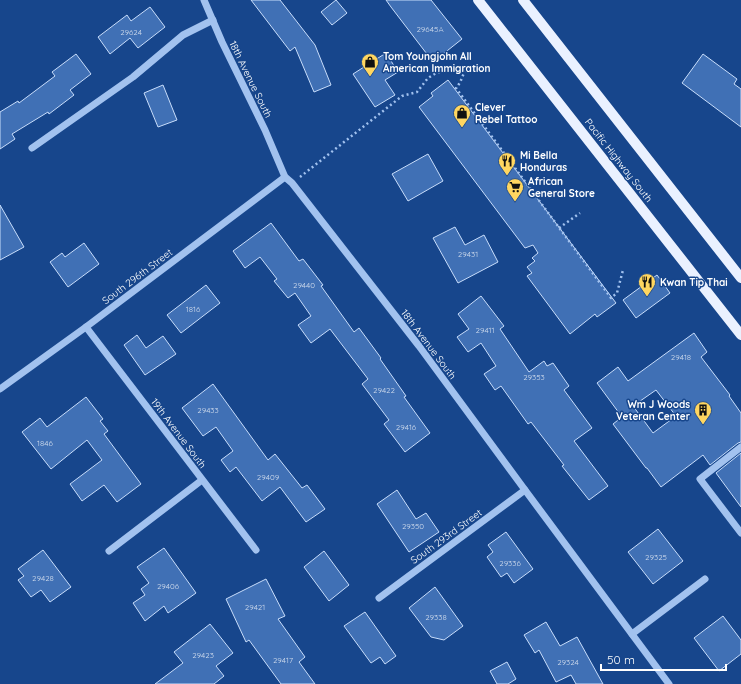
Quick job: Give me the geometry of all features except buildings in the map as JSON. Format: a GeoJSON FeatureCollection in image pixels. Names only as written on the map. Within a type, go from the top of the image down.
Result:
{"type":"FeatureCollection","features":[{"type":"Feature","properties":{"kind":"main road","name":"Pacific Highway South"},"geometry":{"type":"LineString","coordinates":[[478,0],[741,335]]}},
{"type":"Feature","properties":{"kind":"main road"},"geometry":{"type":"LineString","coordinates":[[523,0],[741,278]]}},
{"type":"Feature","properties":{"kind":"street","name":"18th Avenue South"},"geometry":{"type":"LineString","coordinates":[[204,0],[265,130],[285,177],[292,183],[419,346],[669,684]]}},
{"type":"Feature","properties":{"kind":"street"},"geometry":{"type":"LineString","coordinates":[[32,148],[133,77],[184,35],[213,20]]}},
{"type":"Feature","properties":{"kind":"street","name":"South 296th Street"},"geometry":{"type":"LineString","coordinates":[[0,389],[86,327],[285,177]]}},
{"type":"Feature","properties":{"kind":"street","name":"19th Avenue South"},"geometry":{"type":"LineString","coordinates":[[86,327],[256,550]]}},
{"type":"Feature","properties":{"kind":"street"},"geometry":{"type":"LineString","coordinates":[[741,447],[700,479],[741,533]]}},
{"type":"Feature","properties":{"kind":"street"},"geometry":{"type":"LineString","coordinates":[[109,551],[202,480]]}},
{"type":"Feature","properties":{"kind":"street","name":"South 293rd Street"},"geometry":{"type":"LineString","coordinates":[[378,598],[525,490]]}},
{"type":"Feature","properties":{"kind":"street"},"geometry":{"type":"LineString","coordinates":[[632,634],[705,579]]}},
{"type":"Feature","properties":{"kind":"path"},"geometry":{"type":"LineString","coordinates":[[292,183],[402,96],[417,92],[428,78],[436,73],[460,67],[466,69],[456,88],[611,298],[617,293],[623,270]]}},
{"type":"Feature","properties":{"kind":"path"},"geometry":{"type":"LineString","coordinates":[[559,228],[580,212]]}},
{"type":"Feature","properties":{"kind":"place","name":"Tom Youngjohn All American Immigration"},"geometry":{"type":"Point","coordinates":[370,77]}},
{"type":"Feature","properties":{"kind":"place","name":"Clever Rebel Tattoo"},"geometry":{"type":"Point","coordinates":[462,128]}},
{"type":"Feature","properties":{"kind":"place","name":"Mi Bella Honduras"},"geometry":{"type":"Point","coordinates":[507,176]}},
{"type":"Feature","properties":{"kind":"place","name":"African General Store"},"geometry":{"type":"Point","coordinates":[515,202]}},
{"type":"Feature","properties":{"kind":"place","name":"Kwan Tip Thai"},"geometry":{"type":"Point","coordinates":[647,297]}},
{"type":"Feature","properties":{"kind":"place","name":"Wm J Woods Veteran Center"},"geometry":{"type":"Point","coordinates":[703,425]}}]}
